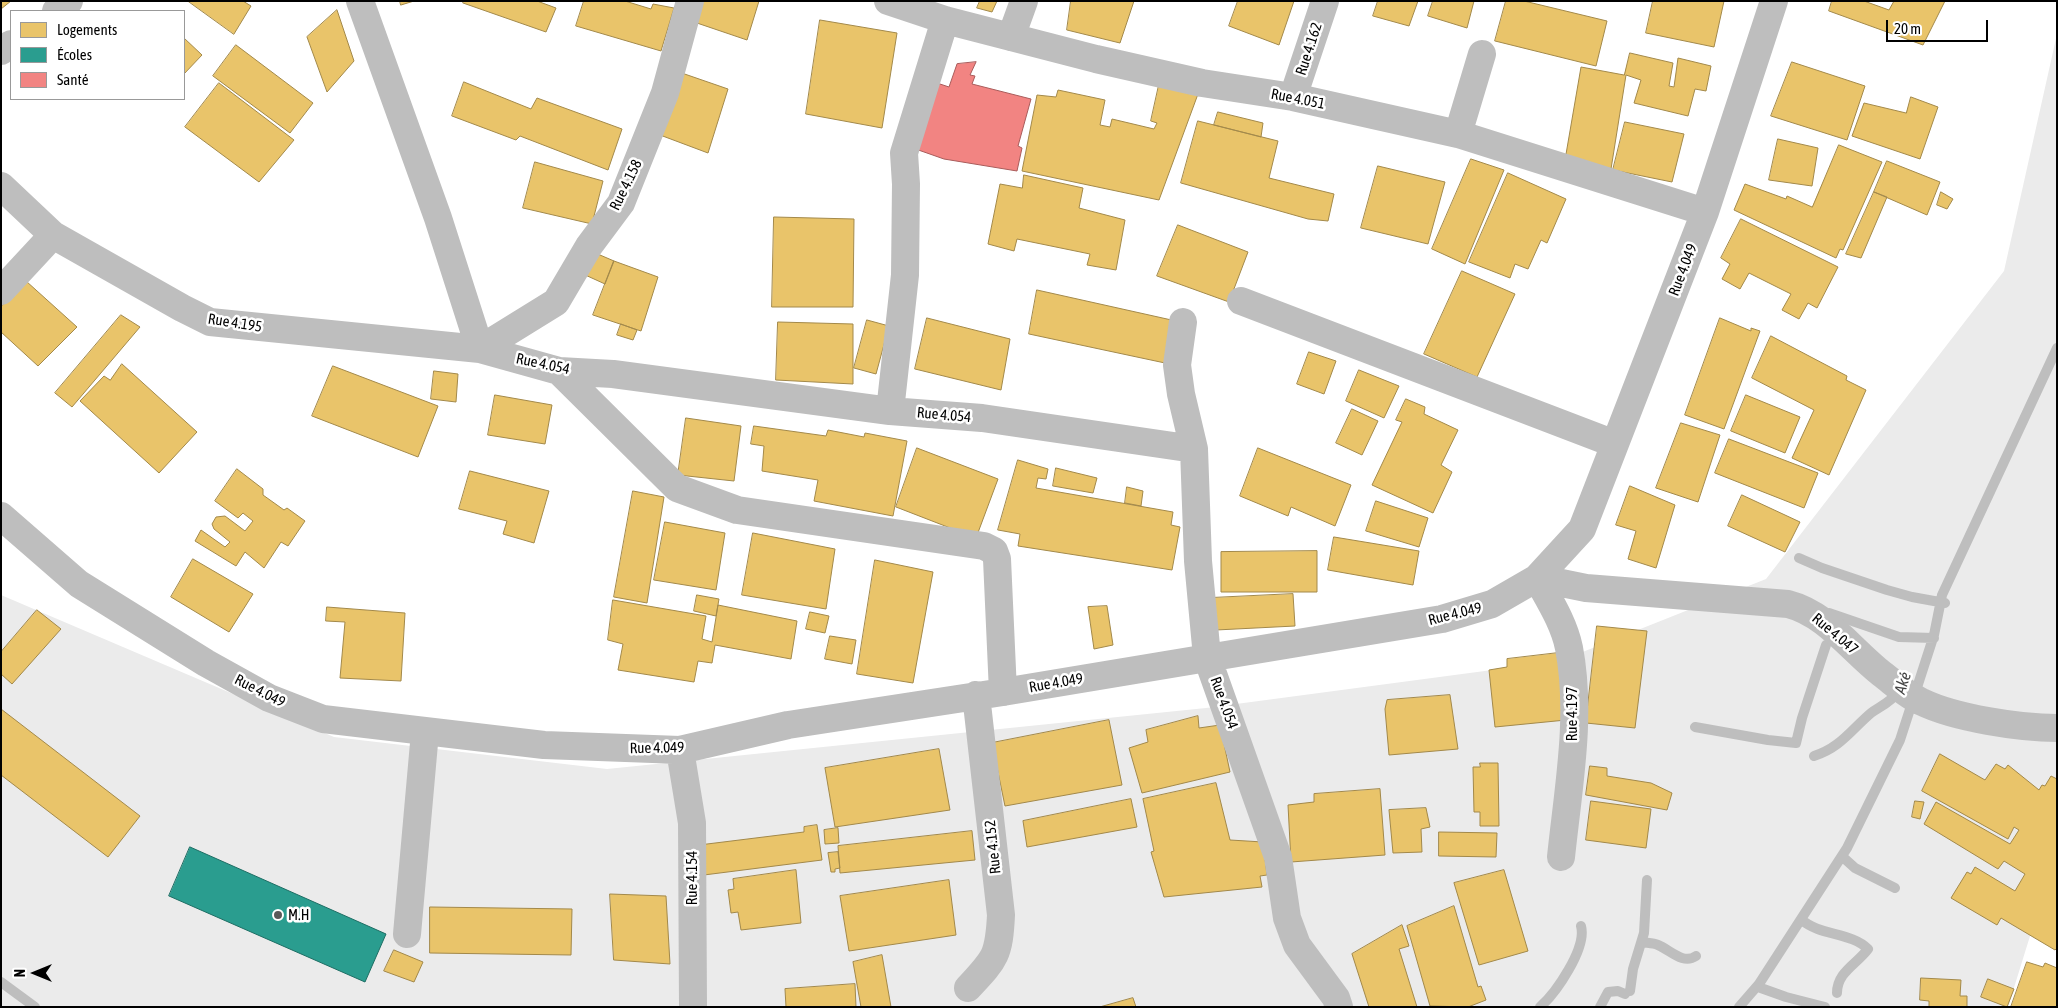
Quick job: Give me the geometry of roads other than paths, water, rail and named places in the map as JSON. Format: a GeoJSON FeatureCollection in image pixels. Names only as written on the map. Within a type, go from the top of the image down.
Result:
{"type":"FeatureCollection","features":[{"type":"Feature","properties":{"kind":"street"},"geometry":{"type":"LineString","coordinates":[[57,10],[69,1]]}},
{"type":"Feature","properties":{"kind":"street"},"geometry":{"type":"LineString","coordinates":[[360,1],[438,218],[480,350]]}},
{"type":"Feature","properties":{"kind":"street","name":"Rue 4.158"},"geometry":{"type":"LineString","coordinates":[[480,350],[556,302],[590,246],[621,203],[665,94],[690,1]]}},
{"type":"Feature","properties":{"kind":"street","name":"Rue 4.051"},"geometry":{"type":"LineString","coordinates":[[888,1],[944,20],[1096,59],[1183,78],[1293,98],[1458,134],[1705,212]]}},
{"type":"Feature","properties":{"kind":"street"},"geometry":{"type":"LineString","coordinates":[[1011,37],[1024,1]]}},
{"type":"Feature","properties":{"kind":"street","name":"Rue 4.162"},"geometry":{"type":"LineString","coordinates":[[1293,98],[1325,1]]}},
{"type":"Feature","properties":{"kind":"street","name":"Rue 4.049"},"geometry":{"type":"LineString","coordinates":[[1,516],[79,584],[206,663],[269,698],[323,719],[544,745],[680,750],[788,725],[1003,692],[1442,618],[1492,604],[1538,578],[1582,529],[1705,212],[1774,1]]}},
{"type":"Feature","properties":{"kind":"street"},"geometry":{"type":"LineString","coordinates":[[890,411],[905,275],[906,184],[904,153],[944,20]]}},
{"type":"Feature","properties":{"kind":"street"},"geometry":{"type":"LineString","coordinates":[[1458,134],[1482,54]]}},
{"type":"Feature","properties":{"kind":"street","name":"Rue 4.195"},"geometry":{"type":"LineString","coordinates":[[1,186],[53,235],[210,322],[480,350]]}},
{"type":"Feature","properties":{"kind":"street"},"geometry":{"type":"LineString","coordinates":[[1,291],[53,235]]}},
{"type":"Feature","properties":{"kind":"street"},"geometry":{"type":"LineString","coordinates":[[1241,301],[1615,444]]}},
{"type":"Feature","properties":{"kind":"street"},"geometry":{"type":"LineString","coordinates":[[1183,322],[1177,365],[1181,394],[1194,449]]}},
{"type":"Feature","properties":{"kind":"street","name":"Rue 4.054"},"geometry":{"type":"LineString","coordinates":[[480,350],[559,370],[613,374],[890,411],[982,418],[1194,449],[1198,561],[1207,657],[1278,857],[1287,918],[1297,945],[1336,998],[1339,1007]]}},
{"type":"Feature","properties":{"kind":"street"},"geometry":{"type":"LineString","coordinates":[[559,370],[677,488],[737,510],[984,546],[994,551],[997,559],[1003,692]]}},
{"type":"Feature","properties":{"kind":"street","name":"Rue 4.047"},"geometry":{"type":"LineString","coordinates":[[1538,578],[1586,588],[1788,604],[1804,608],[1818,617],[1881,674],[1922,702],[1965,716],[2043,728],[2057,728]]}},
{"type":"Feature","properties":{"kind":"street","name":"Rue 4.197"},"geometry":{"type":"LineString","coordinates":[[1538,578],[1561,622],[1569,648],[1574,696],[1573,733],[1561,857]]}},
{"type":"Feature","properties":{"kind":"street","name":"Rue 4.152"},"geometry":{"type":"LineString","coordinates":[[968,988],[992,962],[1000,942],[1001,915],[976,695]]}},
{"type":"Feature","properties":{"kind":"street"},"geometry":{"type":"LineString","coordinates":[[407,934],[425,732]]}},
{"type":"Feature","properties":{"kind":"street","name":"Rue 4.154"},"geometry":{"type":"LineString","coordinates":[[680,750],[692,823],[693,1007]]}},
{"type":"Feature","properties":{"kind":"waterway","name":"Aké"},"geometry":{"type":"LineString","coordinates":[[1739,1007],[1759,984],[1847,848],[1900,740],[1934,635],[1942,595],[2057,348]]}},
{"type":"Feature","properties":{"kind":"waterway"},"geometry":{"type":"LineString","coordinates":[[1799,558],[1822,568],[1887,590],[1945,603]]}},
{"type":"Feature","properties":{"kind":"waterway"},"geometry":{"type":"LineString","coordinates":[[1829,613],[1899,637],[1934,638]]}},
{"type":"Feature","properties":{"kind":"waterway"},"geometry":{"type":"LineString","coordinates":[[1695,727],[1796,743],[1802,718],[1826,645]]}},
{"type":"Feature","properties":{"kind":"waterway"},"geometry":{"type":"LineString","coordinates":[[1814,756],[1823,753],[1845,738],[1871,713],[1889,701],[1899,691]]}},
{"type":"Feature","properties":{"kind":"waterway"},"geometry":{"type":"LineString","coordinates":[[1845,859],[1855,868],[1895,888]]}},
{"type":"Feature","properties":{"kind":"waterway"},"geometry":{"type":"LineString","coordinates":[[1630,991],[1633,969],[1644,933],[1647,880]]}},
{"type":"Feature","properties":{"kind":"waterway"},"geometry":{"type":"LineString","coordinates":[[1802,920],[1818,929],[1853,940],[1868,949],[1840,979],[1837,993]]}},
{"type":"Feature","properties":{"kind":"waterway"},"geometry":{"type":"LineString","coordinates":[[1540,1007],[1554,992],[1569,970],[1579,946],[1582,935],[1581,926]]}},
{"type":"Feature","properties":{"kind":"waterway"},"geometry":{"type":"LineString","coordinates":[[1642,942],[1658,945],[1681,958],[1686,959],[1696,956]]}},
{"type":"Feature","properties":{"kind":"waterway"},"geometry":{"type":"LineString","coordinates":[[1,982],[35,1007]]}},
{"type":"Feature","properties":{"kind":"waterway"},"geometry":{"type":"LineString","coordinates":[[1758,987],[1786,997],[1825,1007]]}},
{"type":"Feature","properties":{"kind":"waterway"},"geometry":{"type":"LineString","coordinates":[[1600,1007],[1608,992],[1618,991],[1625,994]]}},
{"type":"Feature","properties":{"kind":"place","name":"M.H"},"geometry":{"type":"Point","coordinates":[278,915]}}]}
